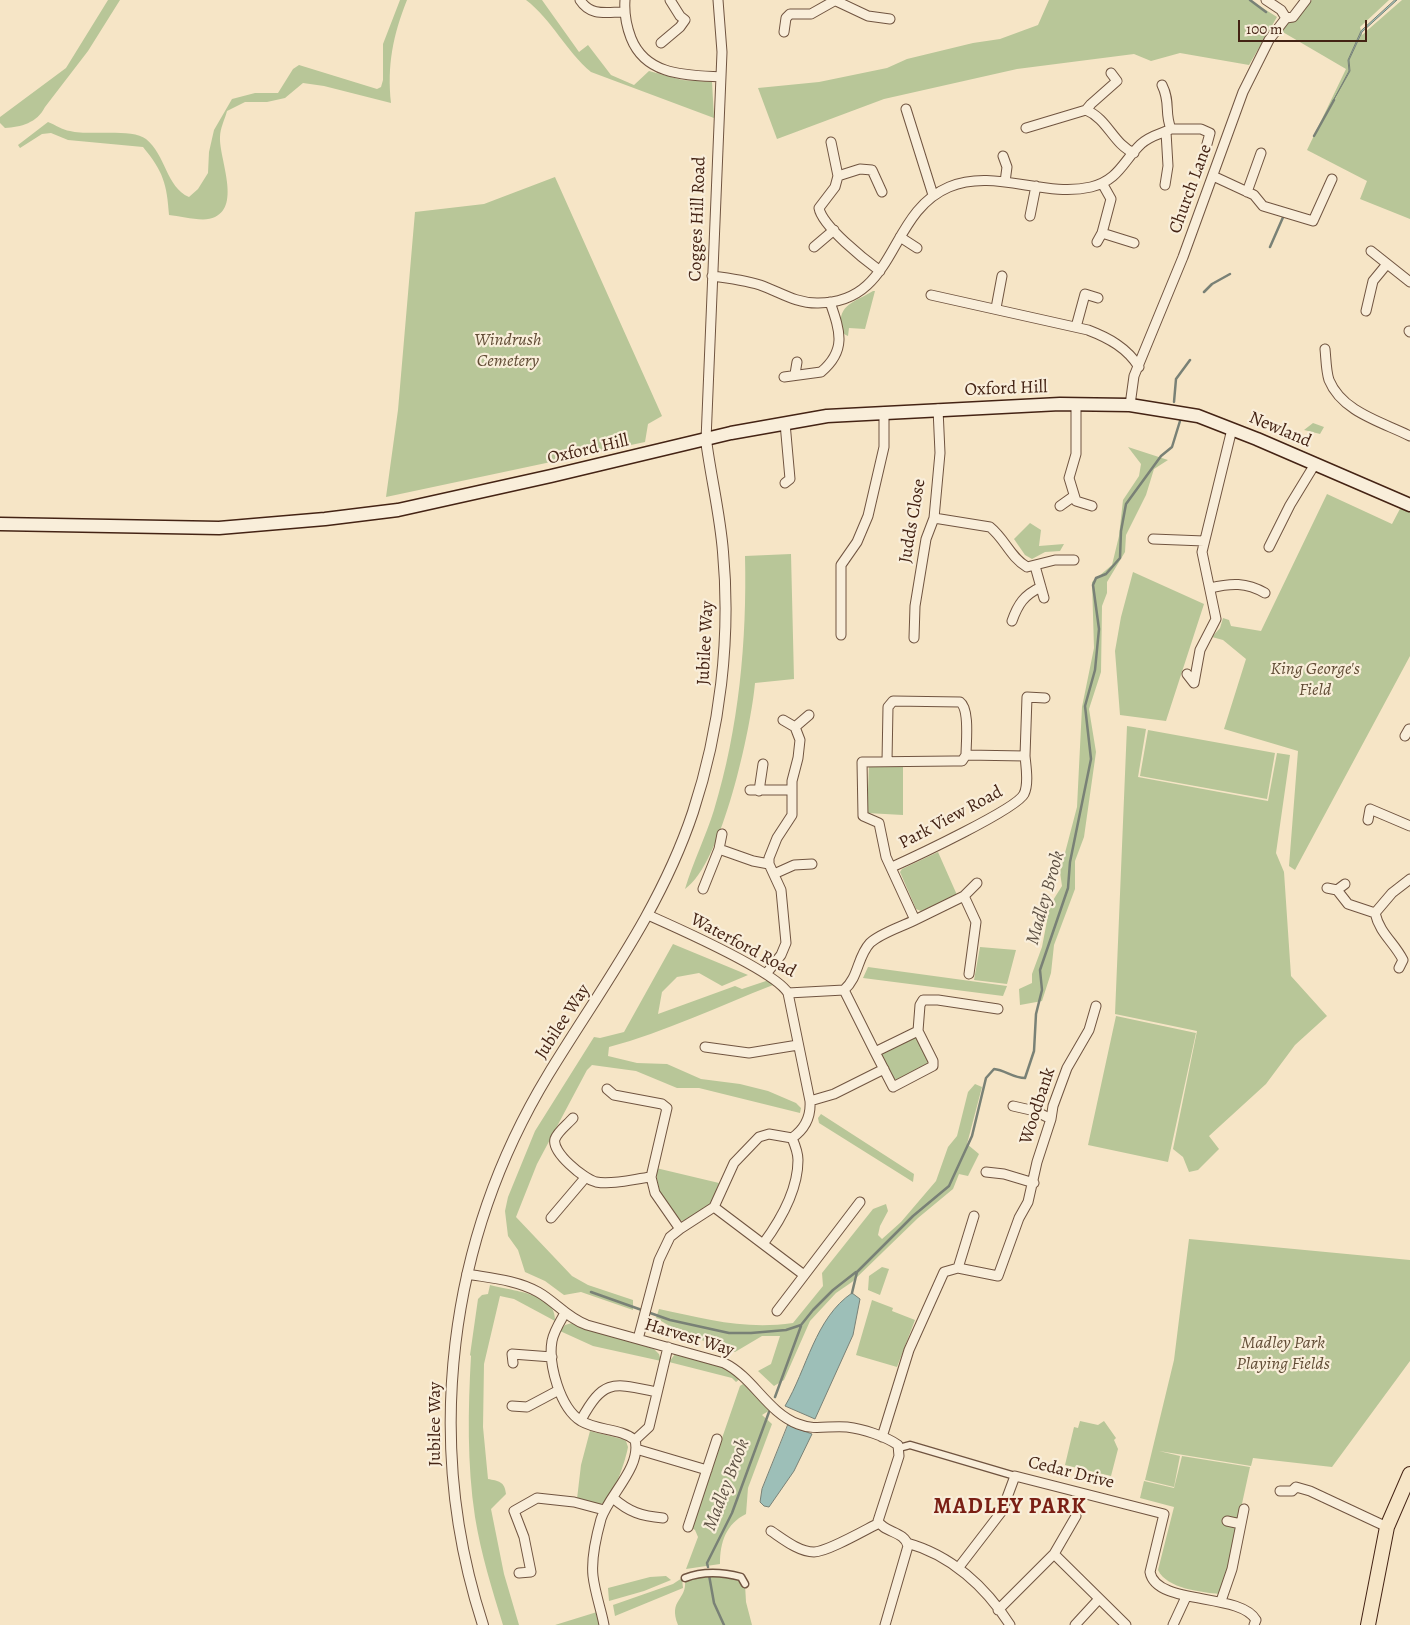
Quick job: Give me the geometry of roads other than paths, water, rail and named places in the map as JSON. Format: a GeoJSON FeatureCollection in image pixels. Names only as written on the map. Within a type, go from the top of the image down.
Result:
{"type":"FeatureCollection","features":[{"type":"Feature","properties":{"kind":"main road","name":"Oxford Hill"},"geometry":{"type":"LineString","coordinates":[[40,524],[219,528],[281,524],[398,510],[731,433],[827,416],[938,409],[1130,405]]}},
{"type":"Feature","properties":{"kind":"main road","name":"Newland"},"geometry":{"type":"LineString","coordinates":[[1130,405],[1198,416],[1410,505]]}},
{"type":"Feature","properties":{"kind":"main road"},"geometry":{"type":"LineString","coordinates":[[0,524],[40,524]]}},
{"type":"Feature","properties":{"kind":"main road"},"geometry":{"type":"LineString","coordinates":[[0,532],[40,524]]}},
{"type":"Feature","properties":{"kind":"main road"},"geometry":{"type":"LineString","coordinates":[[1368,1625],[1387,1527],[1410,1474]]}},
{"type":"Feature","properties":{"kind":"street"},"geometry":{"type":"LineString","coordinates":[[580,0],[588,9],[599,13],[624,12]]}},
{"type":"Feature","properties":{"kind":"street"},"geometry":{"type":"LineString","coordinates":[[625,0],[624,12],[633,44],[638,52],[658,68],[683,74],[721,77]]}},
{"type":"Feature","properties":{"kind":"street"},"geometry":{"type":"LineString","coordinates":[[661,43],[680,27],[685,20],[680,16],[670,0]]}},
{"type":"Feature","properties":{"kind":"street","name":"Cogges Hill Road"},"geometry":{"type":"LineString","coordinates":[[706,440],[722,52],[718,0]]}},
{"type":"Feature","properties":{"kind":"street"},"geometry":{"type":"LineString","coordinates":[[1266,0],[1281,10],[1286,18]]}},
{"type":"Feature","properties":{"kind":"street","name":"Church Lane"},"geometry":{"type":"LineString","coordinates":[[1130,405],[1131,390],[1139,367],[1213,176],[1243,92],[1269,40],[1286,18],[1292,17],[1306,0]]}},
{"type":"Feature","properties":{"kind":"street"},"geometry":{"type":"LineString","coordinates":[[784,32],[786,18],[790,14],[812,14],[834,1],[868,16],[890,19]]}},
{"type":"Feature","properties":{"kind":"street"},"geometry":{"type":"LineString","coordinates":[[1026,128],[1086,110],[1116,81],[1111,73]]}},
{"type":"Feature","properties":{"kind":"street"},"geometry":{"type":"LineString","coordinates":[[1162,85],[1168,96],[1166,119],[1169,130],[1168,166],[1165,185]]}},
{"type":"Feature","properties":{"kind":"street"},"geometry":{"type":"LineString","coordinates":[[906,109],[933,195]]}},
{"type":"Feature","properties":{"kind":"street"},"geometry":{"type":"LineString","coordinates":[[1086,110],[1102,118],[1121,146],[1134,153]]}},
{"type":"Feature","properties":{"kind":"street"},"geometry":{"type":"LineString","coordinates":[[712,276],[752,283],[796,300],[830,302],[857,294],[865,289],[880,271],[916,213],[933,195],[959,183],[1005,182],[1064,190],[1102,183],[1120,171],[1134,153],[1151,137],[1169,130],[1201,130],[1210,133],[1206,144]]}},
{"type":"Feature","properties":{"kind":"street"},"geometry":{"type":"LineString","coordinates":[[831,142],[838,176],[835,187],[819,208],[834,230],[862,258],[880,271]]}},
{"type":"Feature","properties":{"kind":"street"},"geometry":{"type":"LineString","coordinates":[[1247,192],[1261,153]]}},
{"type":"Feature","properties":{"kind":"street"},"geometry":{"type":"LineString","coordinates":[[1003,156],[1007,167],[1005,182]]}},
{"type":"Feature","properties":{"kind":"street"},"geometry":{"type":"LineString","coordinates":[[838,176],[860,168],[872,170],[882,192]]}},
{"type":"Feature","properties":{"kind":"street"},"geometry":{"type":"LineString","coordinates":[[1213,176],[1254,195],[1263,206],[1313,221],[1332,179]]}},
{"type":"Feature","properties":{"kind":"street"},"geometry":{"type":"LineString","coordinates":[[1097,242],[1102,233],[1110,199],[1102,183]]}},
{"type":"Feature","properties":{"kind":"street"},"geometry":{"type":"LineString","coordinates":[[1030,216],[1036,186]]}},
{"type":"Feature","properties":{"kind":"street"},"geometry":{"type":"LineString","coordinates":[[814,247],[834,230]]}},
{"type":"Feature","properties":{"kind":"street"},"geometry":{"type":"LineString","coordinates":[[1102,233],[1134,243]]}},
{"type":"Feature","properties":{"kind":"street"},"geometry":{"type":"LineString","coordinates":[[900,237],[918,248]]}},
{"type":"Feature","properties":{"kind":"street"},"geometry":{"type":"LineString","coordinates":[[1371,251],[1410,282]]}},
{"type":"Feature","properties":{"kind":"street"},"geometry":{"type":"LineString","coordinates":[[1366,311],[1372,281],[1387,264]]}},
{"type":"Feature","properties":{"kind":"street"},"geometry":{"type":"LineString","coordinates":[[996,308],[1002,276]]}},
{"type":"Feature","properties":{"kind":"street"},"geometry":{"type":"LineString","coordinates":[[1076,328],[1085,294],[1098,298]]}},
{"type":"Feature","properties":{"kind":"street"},"geometry":{"type":"LineString","coordinates":[[931,295],[996,308],[1104,336],[1132,356],[1139,367]]}},
{"type":"Feature","properties":{"kind":"street"},"geometry":{"type":"LineString","coordinates":[[784,377],[795,374],[812,375],[821,372],[837,353],[840,341],[830,302]]}},
{"type":"Feature","properties":{"kind":"street"},"geometry":{"type":"LineString","coordinates":[[1325,349],[1329,379],[1341,399],[1380,423],[1410,436]]}},
{"type":"Feature","properties":{"kind":"street"},"geometry":{"type":"LineString","coordinates":[[795,374],[796,362]]}},
{"type":"Feature","properties":{"kind":"street"},"geometry":{"type":"LineString","coordinates":[[1076,405],[1076,454],[1069,478],[1076,501],[1092,506]]}},
{"type":"Feature","properties":{"kind":"street","name":"Judds Close"},"geometry":{"type":"LineString","coordinates":[[914,638],[915,606],[926,539],[934,518],[940,453],[938,409]]}},
{"type":"Feature","properties":{"kind":"street"},"geometry":{"type":"LineString","coordinates":[[841,635],[841,566],[857,542],[868,516],[884,448],[884,412]]}},
{"type":"Feature","properties":{"kind":"street"},"geometry":{"type":"LineString","coordinates":[[785,424],[790,479],[785,483]]}},
{"type":"Feature","properties":{"kind":"street"},"geometry":{"type":"LineString","coordinates":[[1188,674],[1194,683],[1200,650],[1216,619],[1202,552],[1232,429]]}},
{"type":"Feature","properties":{"kind":"street","name":"Jubilee Way"},"geometry":{"type":"LineString","coordinates":[[483,1625],[463,1548],[456,1507],[450,1437],[453,1356],[467,1274],[486,1205],[523,1120],[549,1073],[628,951],[648,915],[676,859],[694,809],[712,742],[721,687],[725,629],[724,563],[706,440]]}},
{"type":"Feature","properties":{"kind":"street"},"geometry":{"type":"LineString","coordinates":[[1269,547],[1290,505],[1315,464]]}},
{"type":"Feature","properties":{"kind":"street"},"geometry":{"type":"LineString","coordinates":[[1060,506],[1074,496]]}},
{"type":"Feature","properties":{"kind":"street"},"geometry":{"type":"LineString","coordinates":[[934,518],[990,527],[998,533],[1019,562],[1027,567],[1055,560],[1074,560]]}},
{"type":"Feature","properties":{"kind":"street"},"geometry":{"type":"LineString","coordinates":[[1153,539],[1204,541]]}},
{"type":"Feature","properties":{"kind":"street"},"geometry":{"type":"LineString","coordinates":[[1035,566],[1044,598]]}},
{"type":"Feature","properties":{"kind":"street"},"geometry":{"type":"LineString","coordinates":[[1210,588],[1242,584],[1252,586],[1265,593]]}},
{"type":"Feature","properties":{"kind":"street"},"geometry":{"type":"LineString","coordinates":[[1012,621],[1018,603],[1028,593],[1041,587]]}},
{"type":"Feature","properties":{"kind":"street"},"geometry":{"type":"LineString","coordinates":[[966,756],[1025,756],[1024,697],[1045,698]]}},
{"type":"Feature","properties":{"kind":"street"},"geometry":{"type":"LineString","coordinates":[[887,761],[888,706],[893,701],[960,702],[963,704],[966,711],[966,756],[962,761],[862,762],[863,816],[879,823],[883,834],[883,847],[915,920]]}},
{"type":"Feature","properties":{"kind":"street"},"geometry":{"type":"LineString","coordinates":[[795,727],[809,715]]}},
{"type":"Feature","properties":{"kind":"street"},"geometry":{"type":"LineString","coordinates":[[766,974],[781,955],[786,937],[781,890],[769,864],[772,848],[792,815],[793,774],[800,750],[800,740],[795,727],[783,720]]}},
{"type":"Feature","properties":{"kind":"street","name":"Park View Road"},"geometry":{"type":"LineString","coordinates":[[892,867],[963,833],[1022,798],[1026,786],[1025,756]]}},
{"type":"Feature","properties":{"kind":"street"},"geometry":{"type":"LineString","coordinates":[[763,764],[755,791],[792,790]]}},
{"type":"Feature","properties":{"kind":"street"},"geometry":{"type":"LineString","coordinates":[[1368,820],[1370,809],[1410,826]]}},
{"type":"Feature","properties":{"kind":"street"},"geometry":{"type":"LineString","coordinates":[[703,889],[719,849],[722,834]]}},
{"type":"Feature","properties":{"kind":"street"},"geometry":{"type":"LineString","coordinates":[[719,849],[769,864]]}},
{"type":"Feature","properties":{"kind":"street"},"geometry":{"type":"LineString","coordinates":[[774,874],[794,865],[812,864]]}},
{"type":"Feature","properties":{"kind":"street"},"geometry":{"type":"LineString","coordinates":[[1375,913],[1392,893],[1410,879]]}},
{"type":"Feature","properties":{"kind":"street"},"geometry":{"type":"LineString","coordinates":[[976,883],[964,896],[870,943],[854,979],[844,990],[893,1087],[933,1066],[933,1061],[918,1031],[922,1000],[938,1000],[998,1008]]}},
{"type":"Feature","properties":{"kind":"street"},"geometry":{"type":"LineString","coordinates":[[1327,888],[1341,887],[1348,904],[1375,913]]}},
{"type":"Feature","properties":{"kind":"street"},"geometry":{"type":"LineString","coordinates":[[964,896],[976,922],[969,974]]}},
{"type":"Feature","properties":{"kind":"street"},"geometry":{"type":"LineString","coordinates":[[1375,913],[1379,928],[1393,944],[1404,963]]}},
{"type":"Feature","properties":{"kind":"street","name":"Waterford Road"},"geometry":{"type":"LineString","coordinates":[[648,915],[766,974],[788,993],[844,990]]}},
{"type":"Feature","properties":{"kind":"street"},"geometry":{"type":"LineString","coordinates":[[788,993],[810,1101],[809,1116],[800,1131],[792,1138]]}},
{"type":"Feature","properties":{"kind":"street","name":"Woodbank"},"geometry":{"type":"LineString","coordinates":[[958,1268],[998,1276],[1019,1218],[1028,1202],[1053,1106],[1067,1068],[1089,1030],[1096,1006]]}},
{"type":"Feature","properties":{"kind":"street"},"geometry":{"type":"LineString","coordinates":[[875,1052],[918,1031]]}},
{"type":"Feature","properties":{"kind":"street"},"geometry":{"type":"LineString","coordinates":[[706,1046],[749,1053],[798,1045]]}},
{"type":"Feature","properties":{"kind":"street"},"geometry":{"type":"LineString","coordinates":[[810,1101],[834,1094],[884,1070]]}},
{"type":"Feature","properties":{"kind":"street"},"geometry":{"type":"LineString","coordinates":[[607,1089],[614,1095],[662,1104],[667,1108],[651,1177],[655,1193],[680,1228]]}},
{"type":"Feature","properties":{"kind":"street"},"geometry":{"type":"LineString","coordinates":[[1013,1106],[1034,1111],[1051,1119]]}},
{"type":"Feature","properties":{"kind":"street"},"geometry":{"type":"LineString","coordinates":[[573,1118],[556,1136],[555,1145],[557,1151],[585,1178],[603,1182],[651,1177]]}},
{"type":"Feature","properties":{"kind":"street"},"geometry":{"type":"LineString","coordinates":[[638,1339],[658,1260],[670,1237],[680,1228],[714,1207],[734,1163],[759,1137],[769,1134],[792,1138]]}},
{"type":"Feature","properties":{"kind":"street"},"geometry":{"type":"LineString","coordinates":[[763,1244],[780,1219],[794,1183],[798,1160],[792,1138]]}},
{"type":"Feature","properties":{"kind":"street"},"geometry":{"type":"LineString","coordinates":[[986,1172],[1004,1174],[1034,1183]]}},
{"type":"Feature","properties":{"kind":"street"},"geometry":{"type":"LineString","coordinates":[[551,1218],[585,1178]]}},
{"type":"Feature","properties":{"kind":"street"},"geometry":{"type":"LineString","coordinates":[[777,1312],[860,1202]]}},
{"type":"Feature","properties":{"kind":"street"},"geometry":{"type":"LineString","coordinates":[[714,1207],[804,1276]]}},
{"type":"Feature","properties":{"kind":"street"},"geometry":{"type":"LineString","coordinates":[[882,1437],[908,1350],[918,1325],[925,1319],[939,1280],[944,1272],[958,1268],[974,1216]]}},
{"type":"Feature","properties":{"kind":"street","name":"Harvest Way"},"geometry":{"type":"LineString","coordinates":[[467,1274],[526,1286],[544,1296],[565,1313],[587,1325],[730,1366],[778,1411],[796,1424],[817,1428],[848,1427],[882,1437],[894,1442],[899,1448]]}},
{"type":"Feature","properties":{"kind":"street"},"geometry":{"type":"LineString","coordinates":[[565,1313],[554,1335],[552,1356],[559,1390],[571,1410],[581,1420],[626,1434],[636,1444],[707,1470]]}},
{"type":"Feature","properties":{"kind":"street"},"geometry":{"type":"LineString","coordinates":[[604,1625],[593,1572],[597,1534],[604,1510],[625,1478],[636,1444],[649,1427],[668,1347]]}},
{"type":"Feature","properties":{"kind":"street"},"geometry":{"type":"LineString","coordinates":[[513,1363],[512,1354],[552,1356]]}},
{"type":"Feature","properties":{"kind":"street"},"geometry":{"type":"LineString","coordinates":[[581,1420],[593,1397],[602,1390],[614,1386],[657,1392]]}},
{"type":"Feature","properties":{"kind":"street"},"geometry":{"type":"LineString","coordinates":[[512,1406],[527,1407],[559,1390]]}},
{"type":"Feature","properties":{"kind":"street"},"geometry":{"type":"LineString","coordinates":[[688,1527],[718,1439]]}},
{"type":"Feature","properties":{"kind":"street"},"geometry":{"type":"LineString","coordinates":[[879,1523],[878,1517],[899,1456],[899,1448],[910,1445],[1015,1476]]}},
{"type":"Feature","properties":{"kind":"street","name":"Cedar Drive"},"geometry":{"type":"LineString","coordinates":[[959,1567],[1002,1511],[1015,1476],[1164,1514],[1151,1576],[1165,1588],[1186,1597]]}},
{"type":"Feature","properties":{"kind":"street"},"geometry":{"type":"LineString","coordinates":[[1280,1490],[1292,1491],[1296,1487],[1310,1491],[1387,1527]]}},
{"type":"Feature","properties":{"kind":"street"},"geometry":{"type":"LineString","coordinates":[[519,1573],[531,1572],[524,1537],[514,1511],[537,1498],[574,1502],[604,1510]]}},
{"type":"Feature","properties":{"kind":"street"},"geometry":{"type":"LineString","coordinates":[[613,1498],[628,1511],[638,1515],[663,1518]]}},
{"type":"Feature","properties":{"kind":"street"},"geometry":{"type":"LineString","coordinates":[[1221,1602],[1232,1569],[1244,1509]]}},
{"type":"Feature","properties":{"kind":"street"},"geometry":{"type":"LineString","coordinates":[[998,1610],[1054,1554],[1076,1516]]}},
{"type":"Feature","properties":{"kind":"street"},"geometry":{"type":"LineString","coordinates":[[1227,1521],[1241,1524]]}},
{"type":"Feature","properties":{"kind":"street"},"geometry":{"type":"LineString","coordinates":[[771,1532],[794,1546],[812,1552],[827,1548],[879,1523]]}},
{"type":"Feature","properties":{"kind":"street"},"geometry":{"type":"LineString","coordinates":[[879,1523],[897,1533],[907,1543],[919,1546],[959,1567],[998,1610],[1006,1624]]}},
{"type":"Feature","properties":{"kind":"street"},"geometry":{"type":"LineString","coordinates":[[885,1625],[897,1589],[907,1543]]}},
{"type":"Feature","properties":{"kind":"street"},"geometry":{"type":"LineString","coordinates":[[1054,1554],[1098,1600],[1126,1625]]}},
{"type":"Feature","properties":{"kind":"street"},"geometry":{"type":"LineString","coordinates":[[685,1578],[703,1572],[740,1578],[745,1584]]}},
{"type":"Feature","properties":{"kind":"street"},"geometry":{"type":"LineString","coordinates":[[1173,1625],[1186,1597],[1221,1602],[1244,1609],[1253,1615],[1256,1620],[1254,1625]]}},
{"type":"Feature","properties":{"kind":"street"},"geometry":{"type":"LineString","coordinates":[[1075,1625],[1098,1600]]}},
{"type":"Feature","properties":{"kind":"water"},"geometry":{"type":"Polygon","coordinates":[[[1397,0],[1362,32],[1349,60],[1350,71],[1333,101],[1349,71],[1348,60],[1361,31],[1397,0]]]}},
{"type":"Feature","properties":{"kind":"water","name":"Madley Brook"},"geometry":{"type":"Polygon","coordinates":[[[852,1293],[860,1299],[853,1335],[815,1419],[785,1406],[820,1330],[839,1304],[852,1293]]]}},
{"type":"Feature","properties":{"kind":"water","name":"Madley Brook"},"geometry":{"type":"Polygon","coordinates":[[[788,1425],[812,1434],[794,1471],[769,1507],[764,1506],[760,1502],[762,1489],[788,1425]]]}},
{"type":"Feature","properties":{"kind":"waterway"},"geometry":{"type":"LineString","coordinates":[[1250,0],[1266,12]]}},
{"type":"Feature","properties":{"kind":"waterway","name":"Madley Brook"},"geometry":{"type":"LineString","coordinates":[[1314,136],[1334,100]]}},
{"type":"Feature","properties":{"kind":"waterway","name":"Madley Brook"},"geometry":{"type":"LineString","coordinates":[[1270,247],[1284,215]]}},
{"type":"Feature","properties":{"kind":"waterway","name":"Madley Brook"},"geometry":{"type":"LineString","coordinates":[[1204,292],[1212,284],[1230,274]]}},
{"type":"Feature","properties":{"kind":"waterway","name":"Madley Brook"},"geometry":{"type":"LineString","coordinates":[[1174,402],[1176,379],[1190,360]]}},
{"type":"Feature","properties":{"kind":"waterway","name":"Madley Brook"},"geometry":{"type":"LineString","coordinates":[[852,1293],[857,1272],[913,1216],[949,1186],[972,1136],[986,1078],[994,1069],[1025,1078],[1034,1051],[1036,1014],[1042,990],[1040,970],[1068,888],[1070,862],[1091,759],[1085,706],[1095,670],[1099,629],[1093,585],[1096,578],[1106,574],[1120,558],[1121,531],[1126,504],[1161,456],[1172,447],[1180,421]]}},
{"type":"Feature","properties":{"kind":"waterway"},"geometry":{"type":"LineString","coordinates":[[591,1292],[670,1320],[729,1333],[751,1333],[786,1330],[801,1325],[833,1290],[856,1272]]}},
{"type":"Feature","properties":{"kind":"waterway","name":"Madley Brook"},"geometry":{"type":"LineString","coordinates":[[775,1397],[801,1326]]}},
{"type":"Feature","properties":{"kind":"waterway","name":"Madley Brook"},"geometry":{"type":"LineString","coordinates":[[708,1567],[707,1563],[732,1513],[769,1412]]}},
{"type":"Feature","properties":{"kind":"waterway","name":"Madley Brook"},"geometry":{"type":"LineString","coordinates":[[709,1575],[714,1603],[724,1625]]}},
{"type":"Feature","properties":{"kind":"district","name":"MADLEY PARK"},"geometry":{"type":"Point","coordinates":[1010,1508]}},
{"type":"Feature","properties":{"kind":"park label","name":"Windrush Cemetery"},"geometry":{"type":"Point","coordinates":[508,351]}},
{"type":"Feature","properties":{"kind":"park label","name":"King George's Field"},"geometry":{"type":"Point","coordinates":[1315,680]}},
{"type":"Feature","properties":{"kind":"park label","name":"Madley Park Playing Fields"},"geometry":{"type":"Point","coordinates":[1283,1354]}}]}
